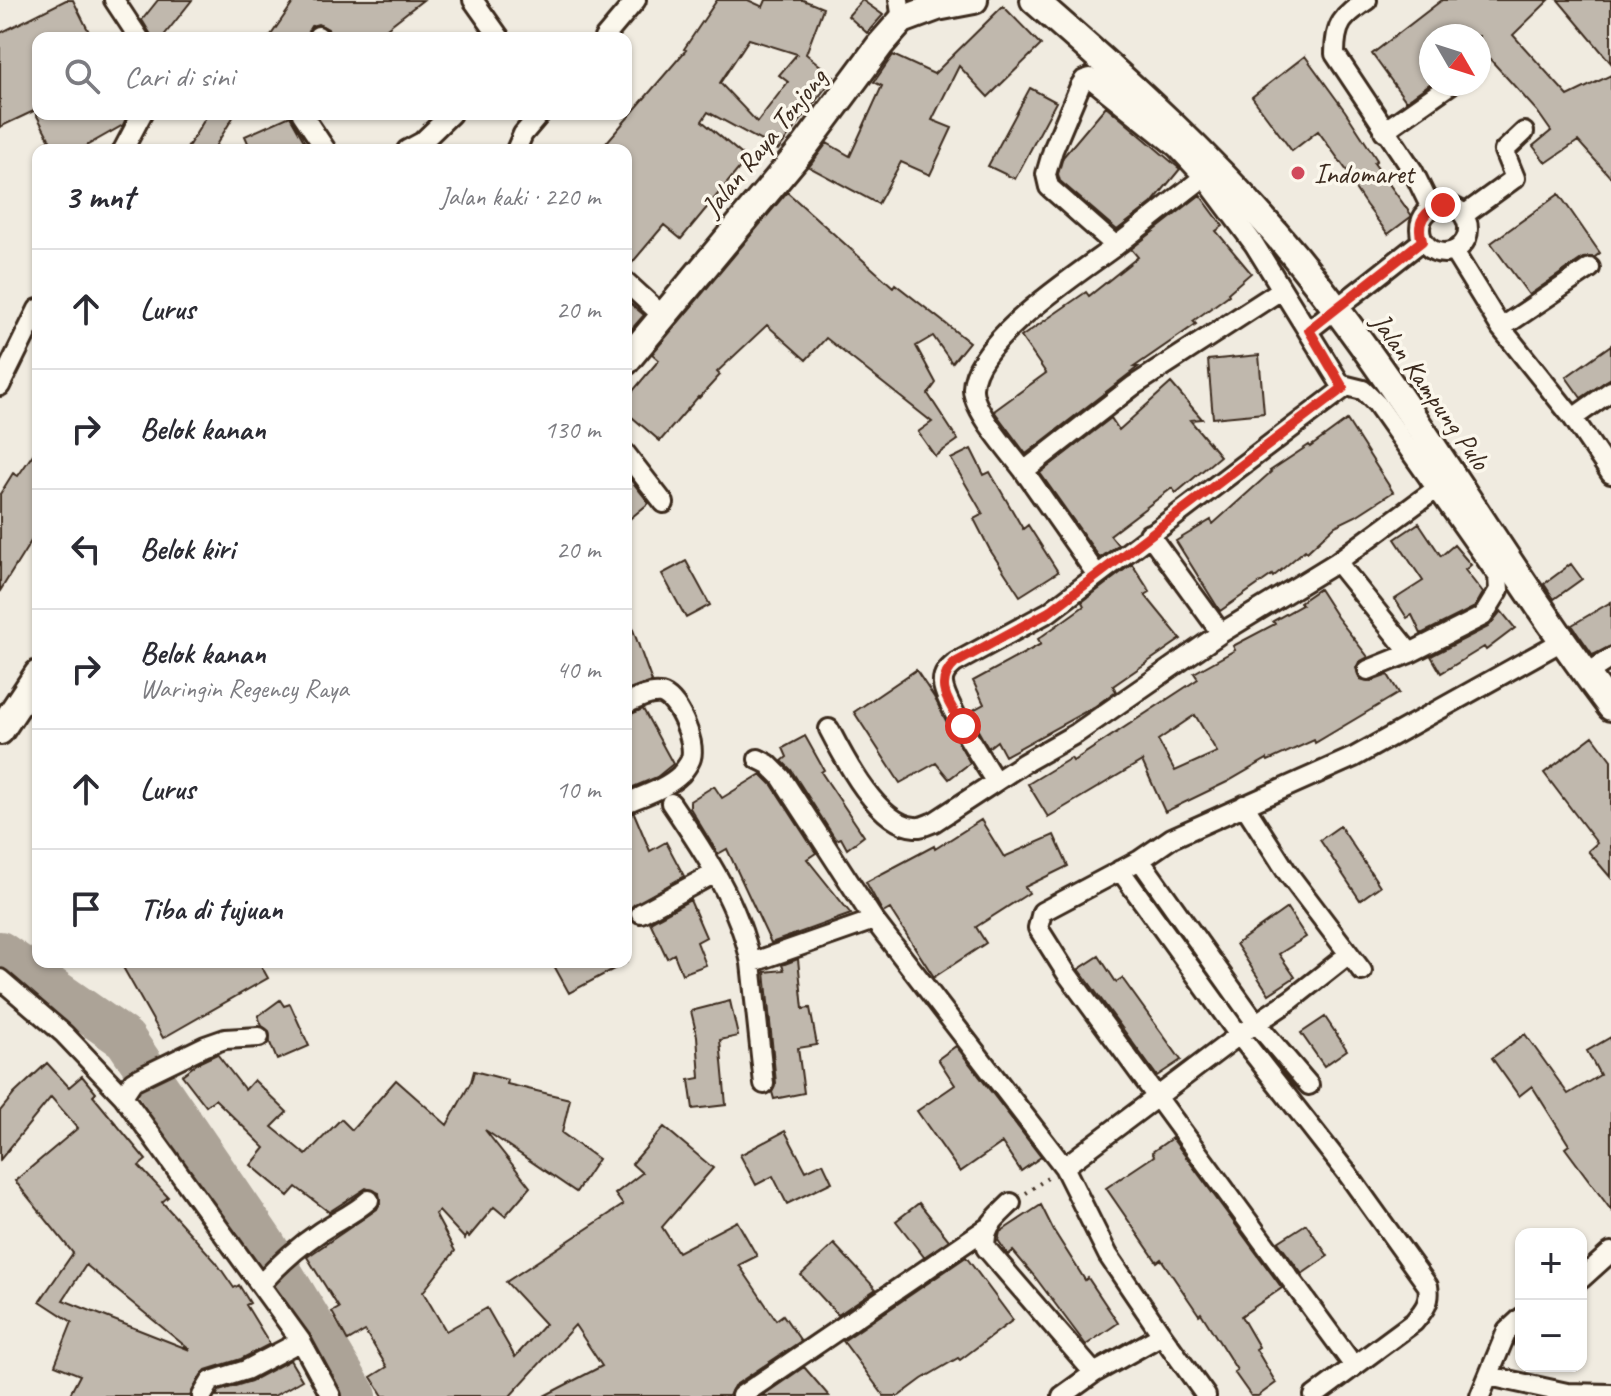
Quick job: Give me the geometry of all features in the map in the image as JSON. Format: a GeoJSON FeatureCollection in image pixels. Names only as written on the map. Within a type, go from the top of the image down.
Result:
{"type":"FeatureCollection","features":[{"type":"Feature","properties":{"kind":"street"},"geometry":{"type":"LineString","coordinates":[[114,0],[135,32]]}},
{"type":"Feature","properties":{"kind":"street"},"geometry":{"type":"LineString","coordinates":[[473,0],[496,32]]}},
{"type":"Feature","properties":{"kind":"street"},"geometry":{"type":"LineString","coordinates":[[609,32],[636,0]]}},
{"type":"Feature","properties":{"kind":"street","name":"Jalan Raya Tonjong"},"geometry":{"type":"LineString","coordinates":[[632,354],[805,146],[880,45],[900,10],[974,0]]}},
{"type":"Feature","properties":{"kind":"street","name":"Jalan Kampung Pulo"},"geometry":{"type":"LineString","coordinates":[[1034,0],[1193,144],[1253,207],[1335,310],[1611,707]]}},
{"type":"Feature","properties":{"kind":"street"},"geometry":{"type":"LineString","coordinates":[[1367,0],[1346,14],[1335,33],[1335,54],[1413,171],[1431,208]]}},
{"type":"Feature","properties":{"kind":"street"},"geometry":{"type":"LineString","coordinates":[[1116,246],[1049,187],[1046,174],[1053,150],[1084,80],[1090,78],[1177,148],[1204,177],[1254,244],[1343,388]]}},
{"type":"Feature","properties":{"kind":"street"},"geometry":{"type":"LineString","coordinates":[[1384,131],[1434,96]]}},
{"type":"Feature","properties":{"kind":"street"},"geometry":{"type":"LineString","coordinates":[[126,144],[139,120]]}},
{"type":"Feature","properties":{"kind":"street"},"geometry":{"type":"LineString","coordinates":[[306,120],[322,144]]}},
{"type":"Feature","properties":{"kind":"street"},"geometry":{"type":"LineString","coordinates":[[418,144],[445,120]]}},
{"type":"Feature","properties":{"kind":"street"},"geometry":{"type":"LineString","coordinates":[[519,144],[535,120]]}},
{"type":"Feature","properties":{"kind":"street"},"geometry":{"type":"LineString","coordinates":[[1464,215],[1515,178],[1504,151],[1524,132]]}},
{"type":"Feature","properties":{"kind":"street"},"geometry":{"type":"LineString","coordinates":[[1097,575],[981,411],[972,391],[976,374],[993,348],[1025,315],[1204,177]]}},
{"type":"Feature","properties":{"kind":"street"},"geometry":{"type":"LineString","coordinates":[[1443,205],[1455,207],[1464,215],[1468,234],[1461,247],[1454,252],[1436,253],[1422,241],[1420,223],[1431,208],[1443,205]]}},
{"type":"Feature","properties":{"kind":"street"},"geometry":{"type":"LineString","coordinates":[[1309,330],[1422,241]]}},
{"type":"Feature","properties":{"kind":"street"},"geometry":{"type":"LineString","coordinates":[[1454,252],[1501,328],[1573,418],[1611,474]]}},
{"type":"Feature","properties":{"kind":"street"},"geometry":{"type":"LineString","coordinates":[[1501,328],[1590,268]]}},
{"type":"Feature","properties":{"kind":"street"},"geometry":{"type":"LineString","coordinates":[[632,288],[663,316]]}},
{"type":"Feature","properties":{"kind":"street"},"geometry":{"type":"LineString","coordinates":[[1024,471],[1133,386],[1281,290]]}},
{"type":"Feature","properties":{"kind":"street"},"geometry":{"type":"LineString","coordinates":[[0,386],[32,321]]}},
{"type":"Feature","properties":{"kind":"street"},"geometry":{"type":"LineString","coordinates":[[995,781],[947,700],[943,682],[946,671],[955,663],[1049,612],[1343,388],[1355,387],[1363,390],[1377,404],[1498,576],[1499,590],[1483,616],[1410,653],[1368,670]]}},
{"type":"Feature","properties":{"kind":"street"},"geometry":{"type":"LineString","coordinates":[[1573,418],[1611,391]]}},
{"type":"Feature","properties":{"kind":"street"},"geometry":{"type":"LineString","coordinates":[[632,462],[664,503]]}},
{"type":"Feature","properties":{"kind":"street"},"geometry":{"type":"LineString","coordinates":[[829,729],[867,792],[885,812],[912,827],[920,828],[1077,733],[1221,633],[1337,562],[1436,489]]}},
{"type":"Feature","properties":{"kind":"street"},"geometry":{"type":"LineString","coordinates":[[1149,534],[1221,633]]}},
{"type":"Feature","properties":{"kind":"street"},"geometry":{"type":"LineString","coordinates":[[1337,562],[1410,653]]}},
{"type":"Feature","properties":{"kind":"street"},"geometry":{"type":"LineString","coordinates":[[1354,1366],[1067,974],[1038,928],[1042,912],[1140,860],[1172,838],[1354,757],[1564,640]]}},
{"type":"Feature","properties":{"kind":"street"},"geometry":{"type":"LineString","coordinates":[[1586,674],[1611,658]]}},
{"type":"Feature","properties":{"kind":"street"},"geometry":{"type":"LineString","coordinates":[[0,731],[32,683]]}},
{"type":"Feature","properties":{"kind":"street"},"geometry":{"type":"LineString","coordinates":[[632,702],[657,693],[669,696],[679,711],[690,739],[691,758],[683,772],[671,782],[632,800]]}},
{"type":"Feature","properties":{"kind":"street"},"geometry":{"type":"LineString","coordinates":[[758,759],[781,777],[874,920],[1064,1167],[1108,1255],[1206,1396]]}},
{"type":"Feature","properties":{"kind":"street"},"geometry":{"type":"LineString","coordinates":[[671,803],[703,851],[737,914],[746,938],[764,1084]]}},
{"type":"Feature","properties":{"kind":"street"},"geometry":{"type":"LineString","coordinates":[[1244,805],[1287,872],[1362,971]]}},
{"type":"Feature","properties":{"kind":"street"},"geometry":{"type":"LineString","coordinates":[[1140,860],[1256,1023],[1309,1085]]}},
{"type":"Feature","properties":{"kind":"street"},"geometry":{"type":"LineString","coordinates":[[1120,870],[1239,1035],[1347,1173],[1428,1286],[1430,1297],[1414,1322],[1314,1396]]}},
{"type":"Feature","properties":{"kind":"street"},"geometry":{"type":"LineString","coordinates":[[641,913],[715,873]]}},
{"type":"Feature","properties":{"kind":"street"},"geometry":{"type":"LineString","coordinates":[[751,963],[874,920]]}},
{"type":"Feature","properties":{"kind":"street"},"geometry":{"type":"LineString","coordinates":[[1064,1167],[1349,954]]}},
{"type":"Feature","properties":{"kind":"street"},"geometry":{"type":"LineString","coordinates":[[0,979],[128,1088],[267,1277],[331,1396]]}},
{"type":"Feature","properties":{"kind":"street"},"geometry":{"type":"LineString","coordinates":[[128,1088],[205,1046],[225,1039],[259,1037]]}},
{"type":"Feature","properties":{"kind":"street"},"geometry":{"type":"LineString","coordinates":[[267,1277],[320,1232],[353,1214],[369,1200]]}},
{"type":"Feature","properties":{"kind":"street"},"geometry":{"type":"LineString","coordinates":[[741,1396],[987,1228],[1011,1203]]}},
{"type":"Feature","properties":{"kind":"street"},"geometry":{"type":"LineString","coordinates":[[987,1228],[984,1239],[986,1248],[1094,1373]]}},
{"type":"Feature","properties":{"kind":"street"},"geometry":{"type":"LineString","coordinates":[[1587,1274],[1611,1252]]}},
{"type":"Feature","properties":{"kind":"street"},"geometry":{"type":"LineString","coordinates":[[1480,1396],[1507,1331],[1515,1324]]}},
{"type":"Feature","properties":{"kind":"street"},"geometry":{"type":"LineString","coordinates":[[1062,1396],[1094,1373],[1162,1335]]}},
{"type":"Feature","properties":{"kind":"street"},"geometry":{"type":"LineString","coordinates":[[202,1396],[211,1381],[246,1370],[301,1341]]}},
{"type":"Feature","properties":{"kind":"street"},"geometry":{"type":"LineString","coordinates":[[1489,1376],[1567,1394],[1611,1394]]}},
{"type":"Feature","properties":{"kind":"path"},"geometry":{"type":"LineString","coordinates":[[1011,1203],[1064,1167]]}},
{"type":"Feature","properties":{"kind":"building"},"geometry":{"type":"Polygon","coordinates":[[[66,0],[73,0],[89,32],[32,32],[32,112],[0,127],[0,33],[66,0]]]}},
{"type":"Feature","properties":{"kind":"building"},"geometry":{"type":"Polygon","coordinates":[[[158,0],[192,0],[167,32],[149,32],[142,20],[158,0]]]}},
{"type":"Feature","properties":{"kind":"building"},"geometry":{"type":"Polygon","coordinates":[[[295,0],[423,0],[382,32],[329,32],[318,24],[311,26],[308,32],[273,32],[295,0]]]}},
{"type":"Feature","properties":{"kind":"building"},"geometry":{"type":"Polygon","coordinates":[[[717,0],[748,0],[763,7],[766,0],[803,0],[823,8],[806,54],[834,77],[778,150],[708,112],[702,121],[747,159],[681,239],[664,225],[632,263],[632,144],[605,144],[626,120],[632,120],[632,113],[686,50],[717,0]],[[749,39],[720,83],[757,122],[788,82],[779,75],[797,54],[749,39]]]}},
{"type":"Feature","properties":{"kind":"building"},"geometry":{"type":"Polygon","coordinates":[[[862,0],[883,15],[867,33],[848,16],[862,0]]]}},
{"type":"Feature","properties":{"kind":"building"},"geometry":{"type":"Polygon","coordinates":[[[1442,0],[1549,0],[1513,35],[1568,96],[1611,75],[1611,178],[1578,141],[1546,163],[1533,146],[1551,131],[1491,60],[1491,24],[1419,24],[1419,92],[1406,101],[1372,54],[1442,0]]]}},
{"type":"Feature","properties":{"kind":"building"},"geometry":{"type":"Polygon","coordinates":[[[1558,0],[1611,0],[1611,63],[1558,0]]]}},
{"type":"Feature","properties":{"kind":"building"},"geometry":{"type":"Polygon","coordinates":[[[1003,6],[1041,45],[988,97],[959,66],[932,120],[952,128],[930,175],[901,162],[878,204],[809,167],[827,143],[850,156],[882,86],[874,82],[893,55],[934,74],[1003,6]]]}},
{"type":"Feature","properties":{"kind":"building"},"geometry":{"type":"Polygon","coordinates":[[[1305,56],[1345,111],[1377,160],[1374,163],[1412,216],[1388,234],[1318,131],[1292,151],[1252,97],[1305,56]]]}},
{"type":"Feature","properties":{"kind":"building"},"geometry":{"type":"Polygon","coordinates":[[[1030,88],[1056,102],[1015,179],[988,166],[1030,88]]]}},
{"type":"Feature","properties":{"kind":"building"},"geometry":{"type":"Polygon","coordinates":[[[1106,106],[1180,169],[1152,203],[1117,230],[1060,181],[1058,174],[1063,157],[1106,106]]]}},
{"type":"Feature","properties":{"kind":"building"},"geometry":{"type":"Polygon","coordinates":[[[39,120],[125,120],[123,125],[90,144],[52,144],[39,120]]]}},
{"type":"Feature","properties":{"kind":"building"},"geometry":{"type":"Polygon","coordinates":[[[204,120],[231,120],[217,144],[190,144],[204,120]]]}},
{"type":"Feature","properties":{"kind":"building"},"geometry":{"type":"Polygon","coordinates":[[[281,120],[292,120],[306,144],[248,144],[245,136],[281,120]]]}},
{"type":"Feature","properties":{"kind":"building"},"geometry":{"type":"Polygon","coordinates":[[[787,192],[893,287],[895,284],[969,342],[952,363],[933,336],[916,346],[936,383],[928,394],[958,440],[935,456],[918,432],[932,422],[826,338],[806,360],[767,325],[717,372],[720,375],[660,441],[632,417],[632,392],[659,360],[652,354],[787,192]]]}},
{"type":"Feature","properties":{"kind":"building"},"geometry":{"type":"Polygon","coordinates":[[[1559,194],[1600,253],[1595,257],[1583,258],[1529,295],[1491,243],[1559,194]]]}},
{"type":"Feature","properties":{"kind":"building"},"geometry":{"type":"Polygon","coordinates":[[[1200,195],[1223,226],[1216,231],[1251,273],[1229,295],[1193,321],[1196,324],[1134,367],[1138,367],[1026,454],[994,411],[1046,373],[1021,337],[1086,292],[1089,296],[1138,257],[1131,249],[1200,195]]]}},
{"type":"Feature","properties":{"kind":"building"},"geometry":{"type":"Polygon","coordinates":[[[632,305],[644,315],[632,329],[632,305]]]}},
{"type":"Feature","properties":{"kind":"building"},"geometry":{"type":"Polygon","coordinates":[[[1611,345],[1611,378],[1581,398],[1566,377],[1611,345]]]}},
{"type":"Feature","properties":{"kind":"building"},"geometry":{"type":"Polygon","coordinates":[[[1259,355],[1264,413],[1213,418],[1208,360],[1259,355]]]}},
{"type":"Feature","properties":{"kind":"building"},"geometry":{"type":"Polygon","coordinates":[[[1171,383],[1202,419],[1190,420],[1220,456],[1176,493],[1172,488],[1110,535],[1118,545],[1100,558],[1040,473],[1111,418],[1119,430],[1171,383]]]}},
{"type":"Feature","properties":{"kind":"building"},"geometry":{"type":"Polygon","coordinates":[[[1347,420],[1393,492],[1335,526],[1307,552],[1305,550],[1273,577],[1220,611],[1176,541],[1211,520],[1213,524],[1270,471],[1347,420]]]}},
{"type":"Feature","properties":{"kind":"building"},"geometry":{"type":"Polygon","coordinates":[[[971,449],[984,475],[990,472],[1023,529],[1028,525],[1058,572],[1020,596],[974,519],[983,514],[951,459],[971,449]]]}},
{"type":"Feature","properties":{"kind":"building"},"geometry":{"type":"Polygon","coordinates":[[[32,456],[32,540],[0,591],[0,494],[13,473],[18,476],[32,456]]]}},
{"type":"Feature","properties":{"kind":"building"},"geometry":{"type":"Polygon","coordinates":[[[632,482],[649,503],[632,517],[632,482]]]}},
{"type":"Feature","properties":{"kind":"building"},"geometry":{"type":"Polygon","coordinates":[[[1419,523],[1441,556],[1454,545],[1471,565],[1465,570],[1483,593],[1475,607],[1421,634],[1412,615],[1407,618],[1395,599],[1423,581],[1395,539],[1419,523]]]}},
{"type":"Feature","properties":{"kind":"building"},"geometry":{"type":"Polygon","coordinates":[[[686,561],[710,605],[686,618],[662,574],[686,561]]]}},
{"type":"Feature","properties":{"kind":"building"},"geometry":{"type":"Polygon","coordinates":[[[1132,564],[1150,592],[1145,595],[1181,639],[1113,686],[1116,691],[1094,707],[1005,756],[997,741],[988,748],[968,713],[984,704],[973,681],[1041,644],[1038,639],[1084,606],[1082,602],[1132,564]]]}},
{"type":"Feature","properties":{"kind":"building"},"geometry":{"type":"Polygon","coordinates":[[[1571,564],[1582,579],[1554,599],[1544,584],[1571,564]]]}},
{"type":"Feature","properties":{"kind":"building"},"geometry":{"type":"Polygon","coordinates":[[[1319,589],[1368,657],[1356,668],[1360,679],[1372,681],[1388,675],[1399,693],[1315,743],[1314,740],[1267,759],[1165,812],[1142,761],[1048,817],[1028,784],[1071,758],[1073,761],[1198,679],[1194,673],[1235,650],[1233,646],[1275,624],[1273,621],[1302,605],[1300,602],[1319,589]],[[1195,715],[1158,740],[1175,771],[1217,752],[1195,715]]]}},
{"type":"Feature","properties":{"kind":"building"},"geometry":{"type":"Polygon","coordinates":[[[1611,602],[1611,646],[1593,655],[1572,625],[1611,602]]]}},
{"type":"Feature","properties":{"kind":"building"},"geometry":{"type":"Polygon","coordinates":[[[1501,611],[1515,628],[1486,650],[1484,647],[1441,673],[1431,656],[1488,627],[1501,611]]]}},
{"type":"Feature","properties":{"kind":"building"},"geometry":{"type":"Polygon","coordinates":[[[632,627],[652,682],[632,689],[632,627]]]}},
{"type":"Feature","properties":{"kind":"building"},"geometry":{"type":"Polygon","coordinates":[[[916,670],[970,763],[949,779],[936,763],[900,783],[854,712],[916,670]]]}},
{"type":"Feature","properties":{"kind":"building"},"geometry":{"type":"Polygon","coordinates":[[[643,709],[673,764],[657,777],[632,787],[632,714],[643,709]]]}},
{"type":"Feature","properties":{"kind":"building"},"geometry":{"type":"Polygon","coordinates":[[[805,736],[824,770],[821,772],[864,836],[847,849],[841,838],[836,840],[782,761],[787,757],[783,748],[805,736]]]}},
{"type":"Feature","properties":{"kind":"building"},"geometry":{"type":"Polygon","coordinates":[[[1593,736],[1611,760],[1611,878],[1588,851],[1597,843],[1544,773],[1593,736]]]}},
{"type":"Feature","properties":{"kind":"building"},"geometry":{"type":"Polygon","coordinates":[[[761,774],[772,785],[816,853],[807,859],[851,914],[771,943],[727,849],[718,854],[690,808],[690,801],[714,786],[722,798],[761,774]]]}},
{"type":"Feature","properties":{"kind":"building"},"geometry":{"type":"Polygon","coordinates":[[[632,814],[650,851],[666,842],[684,876],[632,906],[632,814]]]}},
{"type":"Feature","properties":{"kind":"building"},"geometry":{"type":"Polygon","coordinates":[[[981,820],[1004,857],[1054,835],[1068,866],[1025,887],[1029,893],[976,927],[986,943],[934,977],[890,909],[883,913],[866,882],[934,846],[935,849],[981,820]]]}},
{"type":"Feature","properties":{"kind":"building"},"geometry":{"type":"Polygon","coordinates":[[[1340,826],[1380,886],[1360,900],[1320,840],[1340,826]]]}},
{"type":"Feature","properties":{"kind":"building"},"geometry":{"type":"Polygon","coordinates":[[[690,900],[706,937],[697,942],[706,965],[682,974],[674,954],[667,958],[650,922],[690,900]]]}},
{"type":"Feature","properties":{"kind":"building"},"geometry":{"type":"Polygon","coordinates":[[[1287,908],[1306,937],[1279,954],[1295,977],[1269,994],[1236,944],[1287,908]]]}},
{"type":"Feature","properties":{"kind":"building"},"geometry":{"type":"Polygon","coordinates":[[[1099,956],[1116,982],[1122,978],[1181,1060],[1157,1076],[1079,969],[1099,956]]]}},
{"type":"Feature","properties":{"kind":"building"},"geometry":{"type":"Polygon","coordinates":[[[798,959],[803,1009],[810,1008],[817,1045],[798,1048],[804,1093],[774,1099],[772,1092],[776,1083],[765,972],[784,970],[782,965],[798,959]]]}},
{"type":"Feature","properties":{"kind":"building"},"geometry":{"type":"Polygon","coordinates":[[[123,968],[262,968],[268,978],[163,1038],[123,968]]]}},
{"type":"Feature","properties":{"kind":"building"},"geometry":{"type":"Polygon","coordinates":[[[555,968],[616,968],[569,993],[555,968]]]}},
{"type":"Feature","properties":{"kind":"building"},"geometry":{"type":"Polygon","coordinates":[[[280,1000],[284,1006],[290,1004],[309,1046],[277,1060],[269,1031],[262,1026],[258,1016],[280,1000]]]}},
{"type":"Feature","properties":{"kind":"building"},"geometry":{"type":"Polygon","coordinates":[[[730,1001],[738,1036],[720,1040],[726,1105],[693,1109],[689,1080],[700,1078],[697,1036],[691,1011],[730,1001]]]}},
{"type":"Feature","properties":{"kind":"building"},"geometry":{"type":"Polygon","coordinates":[[[1325,1017],[1347,1050],[1324,1066],[1301,1033],[1325,1017]]]}},
{"type":"Feature","properties":{"kind":"building"},"geometry":{"type":"Polygon","coordinates":[[[1525,1034],[1568,1094],[1600,1075],[1587,1051],[1611,1037],[1611,1210],[1565,1148],[1569,1145],[1532,1086],[1519,1096],[1492,1058],[1525,1034]]]}},
{"type":"Feature","properties":{"kind":"building"},"geometry":{"type":"Polygon","coordinates":[[[956,1046],[1041,1157],[1021,1171],[1002,1143],[960,1172],[917,1111],[955,1085],[938,1059],[956,1046]]]}},
{"type":"Feature","properties":{"kind":"building"},"geometry":{"type":"Polygon","coordinates":[[[217,1054],[245,1090],[254,1080],[287,1112],[272,1127],[306,1155],[341,1119],[352,1130],[396,1080],[447,1125],[474,1071],[508,1080],[507,1084],[570,1099],[562,1133],[598,1159],[576,1192],[485,1130],[530,1187],[505,1216],[494,1207],[465,1239],[439,1211],[435,1214],[455,1251],[423,1292],[446,1331],[487,1308],[515,1357],[545,1324],[506,1282],[623,1205],[615,1194],[642,1173],[632,1164],[664,1127],[713,1168],[662,1227],[678,1252],[737,1221],[757,1256],[739,1265],[776,1320],[783,1315],[801,1341],[734,1386],[729,1396],[544,1396],[602,1366],[575,1325],[510,1396],[383,1396],[371,1377],[387,1367],[365,1331],[348,1341],[332,1312],[339,1308],[307,1257],[377,1209],[379,1193],[366,1188],[329,1212],[296,1187],[288,1196],[251,1165],[265,1148],[215,1099],[206,1106],[182,1075],[217,1054]]]}},
{"type":"Feature","properties":{"kind":"building"},"geometry":{"type":"Polygon","coordinates":[[[47,1063],[69,1087],[82,1076],[96,1093],[93,1096],[146,1160],[139,1166],[168,1197],[162,1202],[216,1262],[234,1288],[239,1285],[250,1303],[246,1305],[270,1344],[241,1359],[206,1370],[190,1396],[69,1396],[80,1375],[55,1365],[72,1322],[40,1301],[73,1253],[15,1181],[78,1128],[51,1097],[0,1160],[0,1111],[47,1063]],[[86,1265],[63,1300],[190,1350],[86,1265]]]}},
{"type":"Feature","properties":{"kind":"building"},"geometry":{"type":"Polygon","coordinates":[[[785,1131],[806,1171],[823,1163],[832,1182],[787,1204],[773,1176],[756,1185],[740,1155],[785,1131]]]}},
{"type":"Feature","properties":{"kind":"building"},"geometry":{"type":"Polygon","coordinates":[[[1172,1138],[1282,1288],[1241,1316],[1276,1383],[1258,1396],[1251,1396],[1201,1313],[1199,1315],[1161,1259],[1157,1262],[1106,1188],[1154,1156],[1152,1152],[1172,1138]]]}},
{"type":"Feature","properties":{"kind":"building"},"geometry":{"type":"Polygon","coordinates":[[[919,1203],[949,1240],[924,1257],[896,1221],[919,1203]]]}},
{"type":"Feature","properties":{"kind":"building"},"geometry":{"type":"Polygon","coordinates":[[[1041,1205],[1085,1280],[1088,1278],[1118,1323],[1086,1345],[1035,1277],[1013,1251],[1008,1255],[998,1240],[1000,1232],[1041,1205]]]}},
{"type":"Feature","properties":{"kind":"building"},"geometry":{"type":"Polygon","coordinates":[[[1306,1224],[1328,1256],[1302,1274],[1278,1242],[1306,1224]]]}},
{"type":"Feature","properties":{"kind":"building"},"geometry":{"type":"Polygon","coordinates":[[[834,1244],[876,1289],[838,1315],[801,1275],[834,1244]]]}},
{"type":"Feature","properties":{"kind":"building"},"geometry":{"type":"Polygon","coordinates":[[[966,1257],[1013,1320],[960,1360],[958,1358],[922,1379],[899,1396],[884,1396],[843,1341],[966,1257]]]}},
{"type":"Feature","properties":{"kind":"building"},"geometry":{"type":"Polygon","coordinates":[[[290,1360],[302,1380],[274,1396],[216,1396],[219,1391],[251,1381],[290,1360]]]}},
{"type":"Feature","properties":{"kind":"building"},"geometry":{"type":"Polygon","coordinates":[[[804,1367],[829,1396],[762,1396],[804,1367]]]}},
{"type":"Feature","properties":{"kind":"waterway"},"geometry":{"type":"LineString","coordinates":[[0,952],[125,1039],[264,1243],[356,1396]]}},
{"type":"Feature","properties":{"kind":"place","name":"Indomaret"},"geometry":{"type":"Point","coordinates":[1298,173]}},
{"type":"Feature","properties":{"kind":"route"},"geometry":{"type":"LineString","coordinates":[[963,726],[947,700],[943,682],[946,671],[955,663],[1049,612],[1343,388],[1309,330],[1422,241],[1419,233],[1424,215],[1431,208],[1443,205]]}}]}
